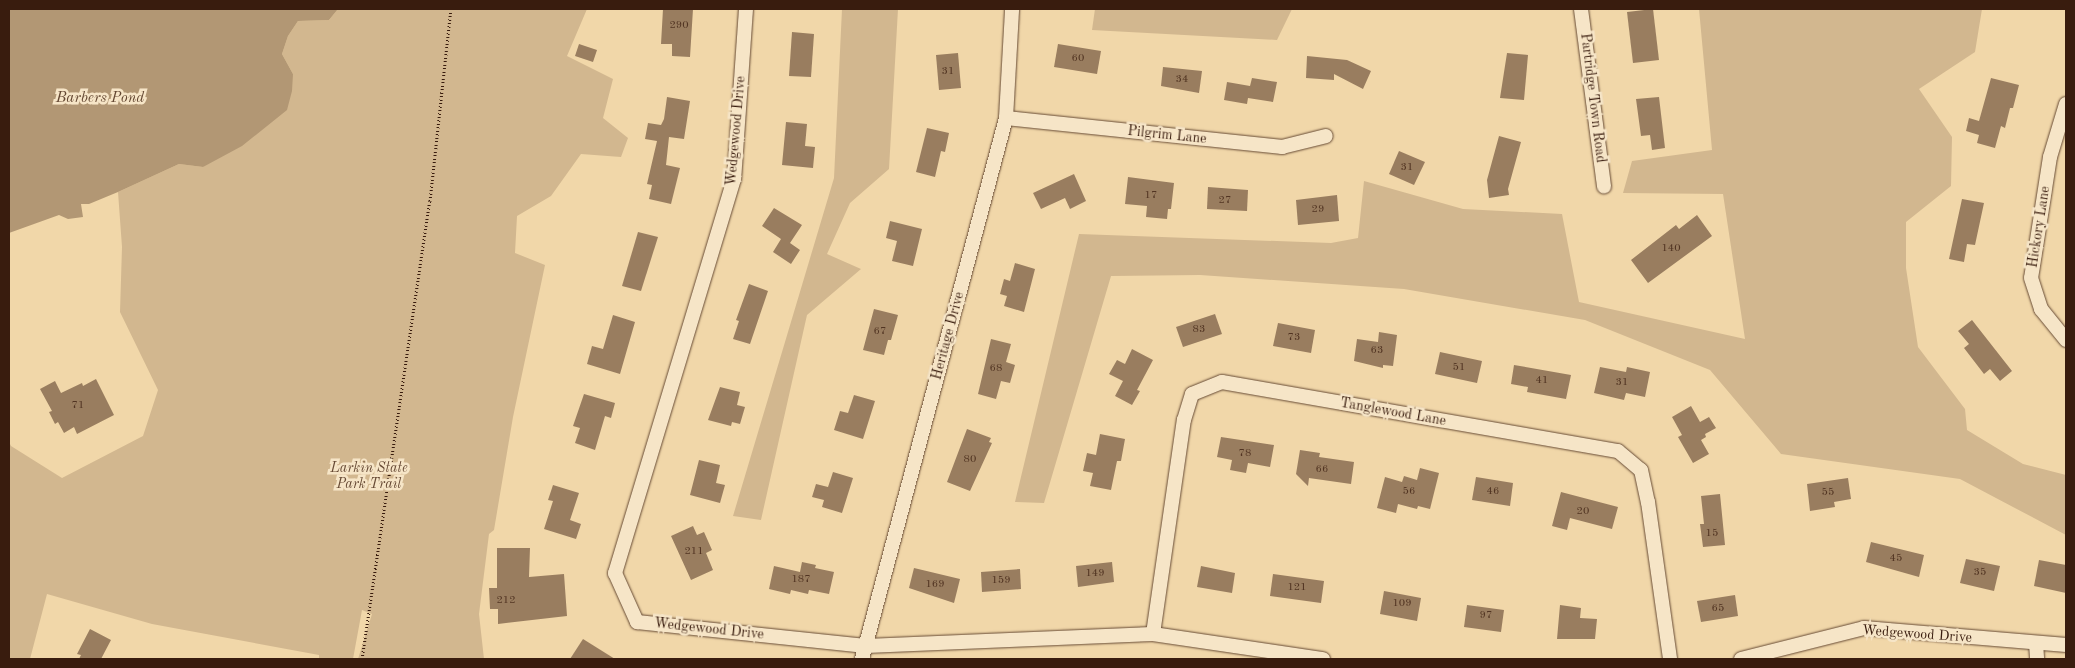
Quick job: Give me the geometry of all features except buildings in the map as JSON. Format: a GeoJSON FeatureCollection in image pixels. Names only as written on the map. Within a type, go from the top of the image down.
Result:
{"type":"FeatureCollection","features":[{"type":"Feature","properties":{"kind":"street","name":"Wedgewood Drive"},"geometry":{"type":"LineString","coordinates":[[746,9],[734,179],[615,573],[637,622],[864,652],[1153,634],[1323,659]]}},
{"type":"Feature","properties":{"kind":"street","name":"Heritage Drive"},"geometry":{"type":"LineString","coordinates":[[864,652],[1006,118],[1012,9]]}},
{"type":"Feature","properties":{"kind":"street","name":"Partridge Town Road"},"geometry":{"type":"LineString","coordinates":[[1581,9],[1604,187]]}},
{"type":"Feature","properties":{"kind":"street","name":"Hickory Lane"},"geometry":{"type":"LineString","coordinates":[[2066,104],[2050,157],[2031,278],[2041,309],[2066,340]]}},
{"type":"Feature","properties":{"kind":"street","name":"Pilgrim Lane"},"geometry":{"type":"LineString","coordinates":[[1006,118],[1282,147],[1326,136]]}},
{"type":"Feature","properties":{"kind":"street","name":"Tanglewood Lane"},"geometry":{"type":"LineString","coordinates":[[1153,634],[1184,420],[1192,394],[1222,382],[1618,451],[1641,470],[1648,502],[1670,659]]}},
{"type":"Feature","properties":{"kind":"street","name":"Wedgewood Drive"},"geometry":{"type":"LineString","coordinates":[[1741,659],[1864,628],[2036,644],[2066,645]]}},
{"type":"Feature","properties":{"kind":"street"},"geometry":{"type":"LineString","coordinates":[[2036,644],[2037,659]]}},
{"type":"Feature","properties":{"kind":"path"},"geometry":{"type":"LineString","coordinates":[[362,659],[430,201],[451,9]]}},
{"type":"Feature","properties":{"kind":"green space","name":"Larkin State Park Trail"},"geometry":{"type":"Polygon","coordinates":[[[338,9],[587,9],[567,56],[613,79],[603,118],[628,138],[621,157],[581,154],[551,196],[517,216],[515,253],[545,265],[513,417],[494,530],[489,534],[479,614],[484,659],[358,659],[372,614],[362,610],[353,659],[319,659],[319,655],[152,624],[47,594],[30,659],[9,659],[9,442],[11,446],[62,478],[143,436],[158,390],[120,312],[122,247],[118,192],[179,164],[203,167],[293,74],[282,54],[288,36],[298,21],[329,20],[338,9]]]}},
{"type":"Feature","properties":{"kind":"green space"},"geometry":{"type":"Polygon","coordinates":[[[842,9],[898,9],[889,169],[850,203],[827,254],[861,269],[807,315],[761,520],[733,516],[834,178],[842,9]]]}},
{"type":"Feature","properties":{"kind":"green space"},"geometry":{"type":"Polygon","coordinates":[[[1095,9],[1292,9],[1277,40],[1092,30],[1095,9]]]}},
{"type":"Feature","properties":{"kind":"green space"},"geometry":{"type":"Polygon","coordinates":[[[1699,9],[1982,9],[1975,52],[1919,89],[1952,137],[1951,186],[1906,222],[1906,268],[1918,347],[1965,409],[1967,430],[2023,464],[2066,475],[2066,535],[1960,479],[1781,454],[1710,370],[1585,320],[1404,289],[1200,275],[1111,276],[1044,503],[1015,502],[1079,234],[1331,243],[1358,238],[1364,181],[1463,209],[1562,214],[1579,302],[1745,339],[1723,194],[1623,193],[1632,161],[1712,150],[1699,9]]]}},
{"type":"Feature","properties":{"kind":"water","name":"Barbers Pond"},"geometry":{"type":"Polygon","coordinates":[[[9,9],[338,9],[329,20],[298,21],[288,36],[282,54],[293,74],[292,91],[287,110],[242,146],[203,167],[179,164],[89,204],[81,204],[83,217],[68,219],[59,215],[9,233],[9,9]]]}}]}
